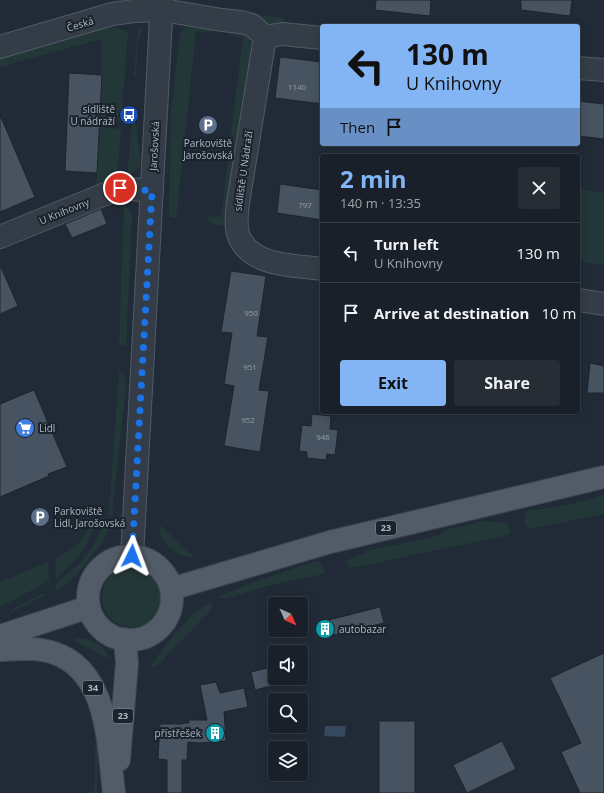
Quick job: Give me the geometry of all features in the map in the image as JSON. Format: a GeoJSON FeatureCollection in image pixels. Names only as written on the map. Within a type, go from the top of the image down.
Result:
{"type":"FeatureCollection","features":[{"type":"Feature","properties":{"kind":"main road","name":"23"},"geometry":{"type":"LineString","coordinates":[[171,589],[330,542],[604,477]]}},
{"type":"Feature","properties":{"kind":"main road"},"geometry":{"type":"LineString","coordinates":[[132,556],[150,560],[164,572],[171,589],[171,605],[166,619],[161,626],[141,638],[117,638],[103,629],[89,608],[89,591],[95,575],[107,563],[115,559],[132,556]]}},
{"type":"Feature","properties":{"kind":"main road"},"geometry":{"type":"LineString","coordinates":[[0,636],[89,608]]}},
{"type":"Feature","properties":{"kind":"main road","name":"23"},"geometry":{"type":"LineString","coordinates":[[115,793],[128,663],[125,639]]}},
{"type":"Feature","properties":{"kind":"main road","name":"34"},"geometry":{"type":"LineString","coordinates":[[0,650],[34,649],[54,653],[73,663],[89,681],[98,696],[105,723],[115,793]]}},
{"type":"Feature","properties":{"kind":"street"},"geometry":{"type":"LineString","coordinates":[[162,5],[252,25],[265,37],[282,34],[320,38]]}},
{"type":"Feature","properties":{"kind":"street","name":"Česká"},"geometry":{"type":"LineString","coordinates":[[0,47],[112,14],[162,5]]}},
{"type":"Feature","properties":{"kind":"street","name":"Jarošovská"},"geometry":{"type":"LineString","coordinates":[[132,556],[162,5]]}},
{"type":"Feature","properties":{"kind":"street","name":"sídliště U Nádraží"},"geometry":{"type":"LineString","coordinates":[[265,37],[238,203],[236,221],[238,234],[244,244],[253,253],[270,262],[320,269]]}},
{"type":"Feature","properties":{"kind":"street"},"geometry":{"type":"LineString","coordinates":[[580,68],[604,70]]}},
{"type":"Feature","properties":{"kind":"street","name":"U Knihovny"},"geometry":{"type":"LineString","coordinates":[[0,237],[120,188],[152,191]]}},
{"type":"Feature","properties":{"kind":"street"},"geometry":{"type":"LineString","coordinates":[[580,300],[604,304]]}},
{"type":"Feature","properties":{"kind":"green space"},"geometry":{"type":"Polygon","coordinates":[[[258,15],[284,18],[287,27],[270,25],[258,15]]]}},
{"type":"Feature","properties":{"kind":"green space"},"geometry":{"type":"Polygon","coordinates":[[[194,23],[210,27],[212,33],[196,31],[176,218],[170,217],[169,214],[171,113],[180,34],[184,28],[194,23]]]}},
{"type":"Feature","properties":{"kind":"green space"},"geometry":{"type":"Polygon","coordinates":[[[115,24],[116,28],[126,30],[128,33],[121,121],[99,119],[102,39],[0,67],[0,56],[115,24]]]}},
{"type":"Feature","properties":{"kind":"green space"},"geometry":{"type":"Polygon","coordinates":[[[138,26],[142,30],[138,45],[136,76],[134,76],[138,26]]]}},
{"type":"Feature","properties":{"kind":"green space"},"geometry":{"type":"Polygon","coordinates":[[[231,31],[247,36],[253,52],[229,225],[219,226],[211,224],[208,220],[208,216],[221,217],[243,37],[229,35],[231,31]]]}},
{"type":"Feature","properties":{"kind":"green space"},"geometry":{"type":"Polygon","coordinates":[[[133,111],[141,162],[133,174],[128,177],[127,176],[133,111]]]}},
{"type":"Feature","properties":{"kind":"green space"},"geometry":{"type":"Polygon","coordinates":[[[99,127],[121,129],[117,180],[96,186],[99,127]]]}},
{"type":"Feature","properties":{"kind":"green space"},"geometry":{"type":"Polygon","coordinates":[[[580,189],[604,193],[604,265],[580,261],[580,189]]]}},
{"type":"Feature","properties":{"kind":"green space"},"geometry":{"type":"Polygon","coordinates":[[[124,205],[130,211],[132,217],[126,346],[119,345],[124,205]]]}},
{"type":"Feature","properties":{"kind":"green space"},"geometry":{"type":"Polygon","coordinates":[[[119,371],[124,376],[126,386],[112,515],[109,515],[119,371]]]}},
{"type":"Feature","properties":{"kind":"green space"},"geometry":{"type":"Polygon","coordinates":[[[604,495],[604,514],[529,529],[525,524],[525,513],[528,511],[573,504],[604,495]]]}},
{"type":"Feature","properties":{"kind":"green space"},"geometry":{"type":"Polygon","coordinates":[[[484,521],[507,523],[510,533],[504,536],[352,568],[348,566],[347,560],[363,554],[366,551],[438,536],[448,529],[484,521]]]}},
{"type":"Feature","properties":{"kind":"green space"},"geometry":{"type":"Polygon","coordinates":[[[92,524],[96,525],[84,548],[75,560],[56,578],[56,558],[77,544],[85,536],[92,524]]]}},
{"type":"Feature","properties":{"kind":"green space"},"geometry":{"type":"Polygon","coordinates":[[[104,525],[110,526],[98,548],[74,577],[56,590],[56,584],[80,563],[93,546],[104,525]]]}},
{"type":"Feature","properties":{"kind":"green space"},"geometry":{"type":"Polygon","coordinates":[[[161,526],[194,557],[181,555],[166,544],[158,527],[161,526]]]}},
{"type":"Feature","properties":{"kind":"green space"},"geometry":{"type":"Polygon","coordinates":[[[315,561],[319,561],[325,571],[323,574],[274,584],[224,599],[219,597],[255,582],[315,561]]]}},
{"type":"Feature","properties":{"kind":"green space"},"geometry":{"type":"Polygon","coordinates":[[[48,562],[49,581],[0,607],[0,582],[48,562]]]}},
{"type":"Feature","properties":{"kind":"green space"},"geometry":{"type":"Polygon","coordinates":[[[132,567],[148,572],[153,576],[157,581],[162,597],[157,613],[153,618],[148,622],[132,627],[116,622],[111,618],[107,613],[102,597],[107,581],[111,576],[116,572],[132,567]]]}},
{"type":"Feature","properties":{"kind":"green space"},"geometry":{"type":"Polygon","coordinates":[[[41,594],[46,595],[10,613],[10,611],[41,594]]]}},
{"type":"Feature","properties":{"kind":"green space"},"geometry":{"type":"Polygon","coordinates":[[[211,602],[213,606],[211,610],[161,663],[153,668],[152,664],[178,629],[203,606],[211,602]]]}},
{"type":"Feature","properties":{"kind":"green space"},"geometry":{"type":"Polygon","coordinates":[[[80,638],[90,640],[101,646],[109,659],[73,640],[80,638]]]}},
{"type":"Feature","properties":{"kind":"green space"},"geometry":{"type":"Polygon","coordinates":[[[73,674],[89,693],[99,718],[97,793],[94,793],[96,720],[83,693],[72,679],[73,674]]]}},
{"type":"Feature","properties":{"kind":"water"},"geometry":{"type":"Polygon","coordinates":[[[325,726],[346,726],[345,737],[324,736],[325,726]]]}},
{"type":"Feature","properties":{"kind":"building"},"geometry":{"type":"Polygon","coordinates":[[[376,0],[431,0],[430,16],[375,10],[376,0]]]}},
{"type":"Feature","properties":{"kind":"building"},"geometry":{"type":"Polygon","coordinates":[[[521,0],[572,0],[570,16],[521,10],[521,0]]]}},
{"type":"Feature","properties":{"kind":"building"},"geometry":{"type":"Polygon","coordinates":[[[280,57],[320,62],[320,104],[275,98],[280,57]]]}},
{"type":"Feature","properties":{"kind":"building"},"geometry":{"type":"Polygon","coordinates":[[[69,73],[102,75],[97,173],[65,171],[69,73]]]}},
{"type":"Feature","properties":{"kind":"building"},"geometry":{"type":"Polygon","coordinates":[[[580,101],[604,104],[604,139],[580,136],[580,101]]]}},
{"type":"Feature","properties":{"kind":"building"},"geometry":{"type":"Polygon","coordinates":[[[0,115],[35,197],[0,212],[0,115]]]}},
{"type":"Feature","properties":{"kind":"building"},"geometry":{"type":"Polygon","coordinates":[[[280,184],[320,190],[320,220],[277,213],[280,184]]]}},
{"type":"Feature","properties":{"kind":"building"},"geometry":{"type":"Polygon","coordinates":[[[101,209],[107,224],[72,238],[65,224],[101,209]]]}},
{"type":"Feature","properties":{"kind":"building"},"geometry":{"type":"Polygon","coordinates":[[[0,265],[18,306],[0,314],[0,265]]]}},
{"type":"Feature","properties":{"kind":"building"},"geometry":{"type":"Polygon","coordinates":[[[231,271],[266,276],[257,336],[268,337],[259,390],[269,391],[260,452],[224,446],[234,386],[224,384],[232,333],[221,332],[231,271]]]}},
{"type":"Feature","properties":{"kind":"building"},"geometry":{"type":"Polygon","coordinates":[[[590,363],[604,366],[604,393],[587,393],[590,363]]]}},
{"type":"Feature","properties":{"kind":"building","name":"Lidl"},"geometry":{"type":"Polygon","coordinates":[[[34,390],[67,467],[48,474],[49,476],[0,497],[0,404],[34,390]]]}},
{"type":"Feature","properties":{"kind":"building"},"geometry":{"type":"Polygon","coordinates":[[[312,414],[331,416],[330,429],[338,430],[335,455],[327,454],[326,460],[307,458],[307,452],[299,451],[302,425],[311,426],[312,414]]]}},
{"type":"Feature","properties":{"kind":"building"},"geometry":{"type":"Polygon","coordinates":[[[380,607],[384,623],[321,638],[317,623],[380,607]]]}},
{"type":"Feature","properties":{"kind":"building"},"geometry":{"type":"Polygon","coordinates":[[[604,653],[604,793],[580,793],[561,752],[581,743],[550,678],[604,653]]]}},
{"type":"Feature","properties":{"kind":"building"},"geometry":{"type":"Polygon","coordinates":[[[268,668],[268,685],[275,685],[255,690],[251,672],[268,668]]]}},
{"type":"Feature","properties":{"kind":"building"},"geometry":{"type":"Polygon","coordinates":[[[216,682],[220,693],[244,688],[248,707],[224,712],[226,741],[200,743],[188,742],[187,760],[182,760],[182,793],[167,793],[167,760],[158,759],[160,724],[183,724],[189,723],[189,720],[207,720],[200,685],[216,682]]]}},
{"type":"Feature","properties":{"kind":"building"},"geometry":{"type":"Polygon","coordinates":[[[379,721],[415,721],[415,793],[379,793],[379,721]]]}},
{"type":"Feature","properties":{"kind":"building"},"geometry":{"type":"Polygon","coordinates":[[[502,741],[516,769],[467,793],[453,765],[502,741]]]}},
{"type":"Feature","properties":{"kind":"place","name":"sídliště U nádraží"},"geometry":{"type":"Point","coordinates":[129,115]}},
{"type":"Feature","properties":{"kind":"place","name":"Parkoviště Jarošovská"},"geometry":{"type":"Point","coordinates":[208,125]}},
{"type":"Feature","properties":{"kind":"place","name":"Lidl"},"geometry":{"type":"Point","coordinates":[25,428]}},
{"type":"Feature","properties":{"kind":"place","name":"Parkoviště Lidl, Jarošovská"},"geometry":{"type":"Point","coordinates":[40,517]}},
{"type":"Feature","properties":{"kind":"place","name":"autobazar"},"geometry":{"type":"Point","coordinates":[325,629]}},
{"type":"Feature","properties":{"kind":"place","name":"přístřešek"},"geometry":{"type":"Point","coordinates":[215,733]}},
{"type":"Feature","properties":{"kind":"route"},"geometry":{"type":"LineString","coordinates":[[120,188],[152,191],[132,556]]}}]}
